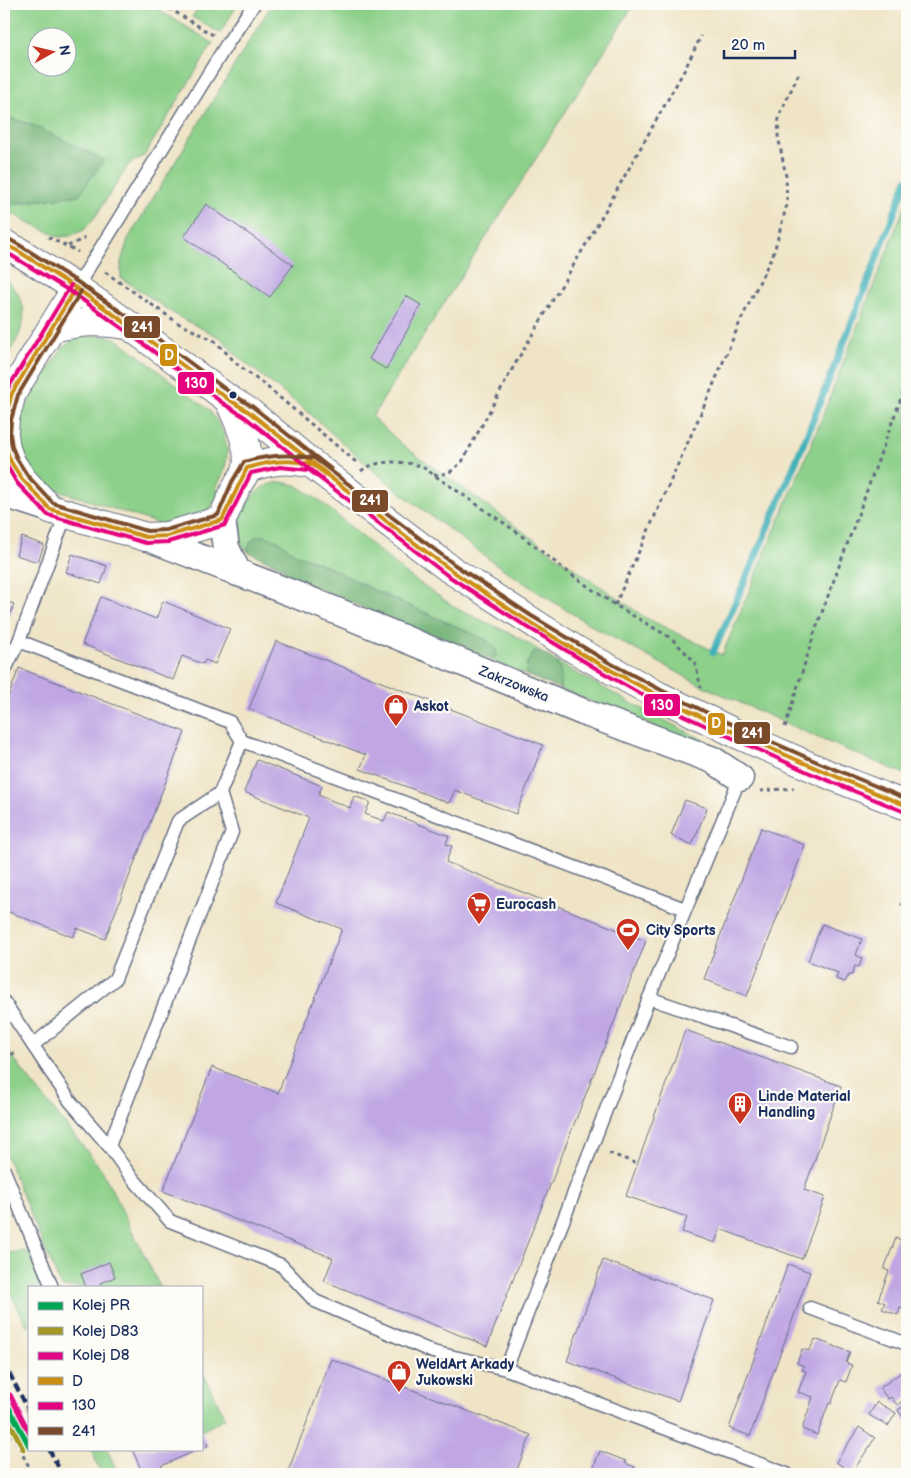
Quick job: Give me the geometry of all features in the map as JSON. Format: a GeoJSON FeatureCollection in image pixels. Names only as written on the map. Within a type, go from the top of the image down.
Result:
{"type":"FeatureCollection","features":[{"type":"Feature","properties":{"kind":"street"},"geometry":{"type":"LineString","coordinates":[[4,244],[76,288],[228,399],[249,412],[312,464],[457,574],[576,650],[657,695],[704,718],[824,772],[907,806]]}},
{"type":"Feature","properties":{"kind":"street"},"geometry":{"type":"LineString","coordinates":[[58,512],[22,479],[11,462],[6,449],[5,419],[8,396],[76,288]]}},
{"type":"Feature","properties":{"kind":"street"},"geometry":{"type":"LineString","coordinates":[[52,328],[88,321],[130,326]]}},
{"type":"Feature","properties":{"kind":"street"},"geometry":{"type":"LineString","coordinates":[[228,399],[239,421],[247,454],[247,468],[222,520],[226,548],[238,573]]}},
{"type":"Feature","properties":{"kind":"street"},"geometry":{"type":"LineString","coordinates":[[247,468],[280,460],[296,460],[312,464]]}},
{"type":"Feature","properties":{"kind":"street","name":"Zakrzowska"},"geometry":{"type":"LineString","coordinates":[[4,494],[58,512],[146,537],[310,600],[583,712],[713,760],[749,784]]}},
{"type":"Feature","properties":{"kind":"street"},"geometry":{"type":"LineString","coordinates":[[146,537],[167,536],[222,520]]}},
{"type":"Feature","properties":{"kind":"lane"},"geometry":{"type":"LineString","coordinates":[[76,288],[227,44],[254,4]]}},
{"type":"Feature","properties":{"kind":"lane"},"geometry":{"type":"LineString","coordinates":[[4,672],[19,641],[58,512]]}},
{"type":"Feature","properties":{"kind":"lane"},"geometry":{"type":"LineString","coordinates":[[19,641],[230,722],[242,741],[685,909]]}},
{"type":"Feature","properties":{"kind":"lane"},"geometry":{"type":"LineString","coordinates":[[33,1045],[115,979],[178,821],[220,793],[242,741]]}},
{"type":"Feature","properties":{"kind":"lane"},"geometry":{"type":"LineString","coordinates":[[506,1369],[685,909],[749,784]]}},
{"type":"Feature","properties":{"kind":"lane"},"geometry":{"type":"LineString","coordinates":[[109,1146],[232,832],[220,793]]}},
{"type":"Feature","properties":{"kind":"lane"},"geometry":{"type":"LineString","coordinates":[[650,998],[791,1047]]}},
{"type":"Feature","properties":{"kind":"lane"},"geometry":{"type":"LineString","coordinates":[[4,1002],[70,1101],[170,1222],[281,1265],[315,1301],[433,1352],[506,1369],[787,1474]]}},
{"type":"Feature","properties":{"kind":"lane"},"geometry":{"type":"LineString","coordinates":[[4,1170],[52,1286]]}},
{"type":"Feature","properties":{"kind":"lane"},"geometry":{"type":"LineString","coordinates":[[810,1308],[907,1344]]}},
{"type":"Feature","properties":{"kind":"path"},"geometry":{"type":"LineString","coordinates":[[162,4],[227,44]]}},
{"type":"Feature","properties":{"kind":"path"},"geometry":{"type":"LineString","coordinates":[[434,474],[449,473],[462,462],[514,364],[592,234],[702,36]]}},
{"type":"Feature","properties":{"kind":"path"},"geometry":{"type":"LineString","coordinates":[[615,605],[740,322],[774,252],[788,204],[786,176],[778,136],[779,116],[800,71]]}},
{"type":"Feature","properties":{"kind":"path"},"geometry":{"type":"LineString","coordinates":[[112,277],[178,323],[215,341],[237,364],[314,426],[368,473]]}},
{"type":"Feature","properties":{"kind":"path"},"geometry":{"type":"LineString","coordinates":[[786,724],[814,634],[907,382]]}},
{"type":"Feature","properties":{"kind":"path"},"geometry":{"type":"LineString","coordinates":[[369,466],[404,461],[421,466],[514,530],[573,576],[615,605],[671,638],[695,662],[701,689],[704,718]]}},
{"type":"Feature","properties":{"kind":"path"},"geometry":{"type":"LineString","coordinates":[[694,686],[701,689]]}},
{"type":"Feature","properties":{"kind":"path"},"geometry":{"type":"LineString","coordinates":[[782,726],[790,730]]}},
{"type":"Feature","properties":{"kind":"path"},"geometry":{"type":"LineString","coordinates":[[749,784],[801,788]]}},
{"type":"Feature","properties":{"kind":"path"},"geometry":{"type":"LineString","coordinates":[[592,1147],[638,1164]]}},
{"type":"Feature","properties":{"kind":"path"},"geometry":{"type":"LineString","coordinates":[[4,1420],[33,1474]]}},
{"type":"Feature","properties":{"kind":"green space"},"geometry":{"type":"Polygon","coordinates":[[[4,4],[149,4],[213,43],[144,156],[129,164],[95,217],[84,230],[70,236],[59,237],[4,210],[4,205],[79,195],[35,126],[4,116],[4,4]]]}},
{"type":"Feature","properties":{"kind":"green space"},"geometry":{"type":"Polygon","coordinates":[[[195,4],[238,4],[220,33],[192,17],[199,7],[195,4]]]}},
{"type":"Feature","properties":{"kind":"green space"},"geometry":{"type":"Polygon","coordinates":[[[272,4],[634,4],[372,417],[404,446],[646,618],[722,655],[815,435],[907,200],[907,775],[823,740],[701,685],[597,629],[538,592],[493,562],[415,504],[374,471],[308,412],[238,357],[221,338],[179,317],[121,278],[121,262],[128,239],[272,4]]]}},
{"type":"Feature","properties":{"kind":"green space"},"geometry":{"type":"Polygon","coordinates":[[[4,116],[35,126],[104,160],[79,195],[4,205],[4,116]]]}},
{"type":"Feature","properties":{"kind":"green space"},"geometry":{"type":"Polygon","coordinates":[[[4,278],[14,288],[20,298],[23,318],[17,339],[4,360],[4,278]]]}},
{"type":"Feature","properties":{"kind":"green space"},"geometry":{"type":"Polygon","coordinates":[[[84,335],[108,336],[117,339],[209,410],[221,429],[227,448],[225,467],[216,488],[220,493],[210,509],[162,525],[46,486],[30,468],[20,443],[18,426],[22,411],[62,349],[75,338],[84,335]]]}},
{"type":"Feature","properties":{"kind":"green space"},"geometry":{"type":"Polygon","coordinates":[[[281,482],[296,485],[319,500],[405,573],[459,610],[512,634],[542,652],[534,652],[527,663],[526,675],[491,660],[487,640],[378,592],[319,562],[297,555],[277,540],[248,547],[248,552],[237,532],[241,513],[248,501],[262,488],[281,482]]]}},
{"type":"Feature","properties":{"kind":"green space"},"geometry":{"type":"Polygon","coordinates":[[[257,536],[265,536],[277,540],[297,555],[318,562],[378,592],[487,640],[496,649],[496,656],[491,660],[282,574],[284,568],[248,552],[250,542],[257,536]]]}},
{"type":"Feature","properties":{"kind":"green space"},"geometry":{"type":"Polygon","coordinates":[[[534,652],[547,655],[557,663],[561,673],[560,689],[526,675],[527,663],[534,652]]]}},
{"type":"Feature","properties":{"kind":"green space"},"geometry":{"type":"Polygon","coordinates":[[[553,660],[639,707],[727,751],[724,755],[560,689],[560,670],[553,660]]]}},
{"type":"Feature","properties":{"kind":"green space"},"geometry":{"type":"Polygon","coordinates":[[[4,1045],[102,1170],[160,1286],[61,1286],[4,1151],[4,1045]]]}},
{"type":"Feature","properties":{"kind":"green space"},"geometry":{"type":"Polygon","coordinates":[[[30,1251],[46,1286],[28,1286],[28,1327],[4,1281],[4,1253],[30,1251]]]}},
{"type":"Feature","properties":{"kind":"green space"},"geometry":{"type":"Polygon","coordinates":[[[202,1371],[225,1418],[202,1431],[202,1371]]]}},
{"type":"Feature","properties":{"kind":"green space"},"geometry":{"type":"Polygon","coordinates":[[[91,1450],[107,1450],[118,1474],[101,1474],[91,1450]]]}},
{"type":"Feature","properties":{"kind":"building"},"geometry":{"type":"Polygon","coordinates":[[[206,204],[293,265],[270,297],[184,237],[206,204]]]}},
{"type":"Feature","properties":{"kind":"building"},"geometry":{"type":"Polygon","coordinates":[[[406,296],[421,305],[386,369],[369,359],[406,296]]]}},
{"type":"Feature","properties":{"kind":"building"},"geometry":{"type":"Polygon","coordinates":[[[22,537],[44,545],[38,562],[16,555],[22,537]]]}},
{"type":"Feature","properties":{"kind":"building"},"geometry":{"type":"Polygon","coordinates":[[[72,554],[107,566],[101,584],[66,572],[72,554]]]}},
{"type":"Feature","properties":{"kind":"building"},"geometry":{"type":"Polygon","coordinates":[[[101,597],[156,619],[163,601],[230,629],[215,664],[205,660],[203,664],[182,656],[173,680],[82,644],[101,597]]]}},
{"type":"Feature","properties":{"kind":"building"},"geometry":{"type":"Polygon","coordinates":[[[4,601],[14,604],[9,618],[4,617],[4,601]]]}},
{"type":"Feature","properties":{"kind":"building","name":"Askot"},"geometry":{"type":"Polygon","coordinates":[[[276,641],[543,745],[516,814],[455,790],[449,803],[360,769],[366,755],[249,709],[276,641]]]}},
{"type":"Feature","properties":{"kind":"building"},"geometry":{"type":"Polygon","coordinates":[[[19,668],[185,732],[105,939],[77,928],[73,937],[4,910],[4,708],[19,668]]]}},
{"type":"Feature","properties":{"kind":"building"},"geometry":{"type":"Polygon","coordinates":[[[257,760],[322,786],[318,795],[350,808],[354,796],[370,802],[365,814],[384,821],[388,812],[449,836],[446,844],[452,846],[446,862],[646,941],[487,1346],[324,1281],[333,1258],[163,1191],[212,1067],[278,1093],[342,929],[276,903],[309,818],[244,792],[257,760]]]}},
{"type":"Feature","properties":{"kind":"building"},"geometry":{"type":"Polygon","coordinates":[[[685,800],[707,808],[692,845],[671,835],[685,800]]]}},
{"type":"Feature","properties":{"kind":"building"},"geometry":{"type":"Polygon","coordinates":[[[761,828],[805,845],[747,996],[704,979],[761,828]]]}},
{"type":"Feature","properties":{"kind":"building"},"geometry":{"type":"Polygon","coordinates":[[[907,886],[907,907],[901,905],[907,886]]]}},
{"type":"Feature","properties":{"kind":"building"},"geometry":{"type":"Polygon","coordinates":[[[822,924],[862,939],[856,955],[862,958],[859,967],[855,966],[852,975],[849,975],[845,982],[836,979],[838,973],[808,961],[822,924]]]}},
{"type":"Feature","properties":{"kind":"building","name":"Linde Material Handling"},"geometry":{"type":"Polygon","coordinates":[[[685,1030],[841,1086],[804,1190],[825,1197],[802,1259],[720,1229],[715,1243],[682,1232],[687,1217],[626,1196],[685,1030]]]}},
{"type":"Feature","properties":{"kind":"building"},"geometry":{"type":"Polygon","coordinates":[[[896,1238],[907,1243],[907,1302],[904,1309],[900,1308],[898,1315],[882,1309],[885,1303],[878,1300],[889,1271],[884,1269],[896,1238]]]}},
{"type":"Feature","properties":{"kind":"building"},"geometry":{"type":"Polygon","coordinates":[[[603,1260],[714,1300],[678,1401],[567,1361],[603,1260]]]}},
{"type":"Feature","properties":{"kind":"building"},"geometry":{"type":"Polygon","coordinates":[[[109,1262],[115,1277],[100,1283],[101,1286],[86,1286],[81,1274],[109,1262]]]}},
{"type":"Feature","properties":{"kind":"building"},"geometry":{"type":"Polygon","coordinates":[[[788,1264],[810,1272],[750,1436],[729,1428],[788,1264]]]}},
{"type":"Feature","properties":{"kind":"building"},"geometry":{"type":"Polygon","coordinates":[[[815,1339],[850,1352],[846,1363],[852,1365],[846,1382],[840,1380],[817,1435],[802,1429],[813,1397],[798,1392],[806,1371],[802,1370],[804,1366],[797,1363],[802,1349],[809,1351],[815,1339]]]}},
{"type":"Feature","properties":{"kind":"building"},"geometry":{"type":"Polygon","coordinates":[[[331,1359],[531,1435],[515,1474],[287,1474],[331,1359]]]}},
{"type":"Feature","properties":{"kind":"building"},"geometry":{"type":"Polygon","coordinates":[[[907,1368],[907,1398],[897,1405],[891,1397],[888,1399],[880,1388],[907,1368]]]}},
{"type":"Feature","properties":{"kind":"building"},"geometry":{"type":"Polygon","coordinates":[[[877,1402],[896,1413],[888,1426],[869,1415],[877,1402]]]}},
{"type":"Feature","properties":{"kind":"building"},"geometry":{"type":"Polygon","coordinates":[[[907,1404],[907,1424],[898,1410],[907,1404]]]}},
{"type":"Feature","properties":{"kind":"building"},"geometry":{"type":"Polygon","coordinates":[[[859,1427],[875,1438],[852,1473],[836,1462],[859,1427]]]}},
{"type":"Feature","properties":{"kind":"building"},"geometry":{"type":"Polygon","coordinates":[[[202,1433],[208,1446],[202,1449],[202,1433]]]}},
{"type":"Feature","properties":{"kind":"building"},"geometry":{"type":"Polygon","coordinates":[[[132,1450],[198,1450],[161,1466],[164,1474],[143,1474],[132,1450]]]}},
{"type":"Feature","properties":{"kind":"building"},"geometry":{"type":"Polygon","coordinates":[[[600,1451],[626,1461],[625,1463],[635,1467],[632,1474],[591,1474],[600,1451]]]}},
{"type":"Feature","properties":{"kind":"waterway"},"geometry":{"type":"LineString","coordinates":[[713,652],[790,477],[907,180]]}},
{"type":"Feature","properties":{"kind":"railway"},"geometry":{"type":"LineString","coordinates":[[4,1363],[28,1409]]}},
{"type":"Feature","properties":{"kind":"railway"},"geometry":{"type":"LineString","coordinates":[[50,1450],[62,1474]]}},
{"type":"Feature","properties":{"kind":"rail line","name":"D8"},"geometry":{"type":"LineString","coordinates":[[10,1395],[28,1430]]}},
{"type":"Feature","properties":{"kind":"rail line","name":"PR"},"geometry":{"type":"LineString","coordinates":[[4,1398],[28,1444]]}},
{"type":"Feature","properties":{"kind":"rail line","name":"D83"},"geometry":{"type":"LineString","coordinates":[[4,1411],[23,1449]]}},
{"type":"Feature","properties":{"kind":"transit line","name":"241"},"geometry":{"type":"LineString","coordinates":[[7,238],[79,283],[134,321],[232,394],[253,407],[331,469]]}},
{"type":"Feature","properties":{"kind":"transit line","name":"D"},"geometry":{"type":"LineString","coordinates":[[4,244],[76,288],[130,326],[228,399],[249,412],[327,474]]}},
{"type":"Feature","properties":{"kind":"transit line","name":"130"},"geometry":{"type":"LineString","coordinates":[[4,251],[73,293],[224,404],[245,417],[323,479]]}},
{"type":"Feature","properties":{"kind":"transit line","name":"130"},"geometry":{"type":"LineString","coordinates":[[4,400],[7,390],[71,285]]}},
{"type":"Feature","properties":{"kind":"transit line","name":"D"},"geometry":{"type":"LineString","coordinates":[[76,288],[12,393],[5,419],[6,449],[11,462],[22,479],[50,509],[146,537],[167,536],[222,520],[247,468],[279,462],[312,464],[417,545],[491,598],[594,661],[681,707],[726,728],[907,806]]}},
{"type":"Feature","properties":{"kind":"transit line","name":"241"},"geometry":{"type":"LineString","coordinates":[[81,291],[18,395],[11,420],[10,434],[12,447],[17,459],[27,475],[53,503],[147,531],[166,530],[218,515],[232,482],[244,462],[279,456],[314,458],[455,565],[530,615],[608,662],[722,720],[907,799]]}},
{"type":"Feature","properties":{"kind":"transit line","name":"130"},"geometry":{"type":"LineString","coordinates":[[4,461],[17,483],[48,515],[146,543],[168,542],[225,525],[251,473],[280,467],[309,470],[447,575],[524,625],[602,672],[655,702],[717,731],[810,773],[905,812]]}},
{"type":"Feature","properties":{"kind":"place","name":"Askot"},"geometry":{"type":"Point","coordinates":[396,727]}},
{"type":"Feature","properties":{"kind":"place","name":"Eurocash"},"geometry":{"type":"Point","coordinates":[479,925]}},
{"type":"Feature","properties":{"kind":"place","name":"City Sports"},"geometry":{"type":"Point","coordinates":[628,951]}},
{"type":"Feature","properties":{"kind":"place","name":"Linde Material Handling"},"geometry":{"type":"Point","coordinates":[740,1125]}},
{"type":"Feature","properties":{"kind":"place","name":"WeldArt Arkady Jukowski"},"geometry":{"type":"Point","coordinates":[399,1393]}}]}
